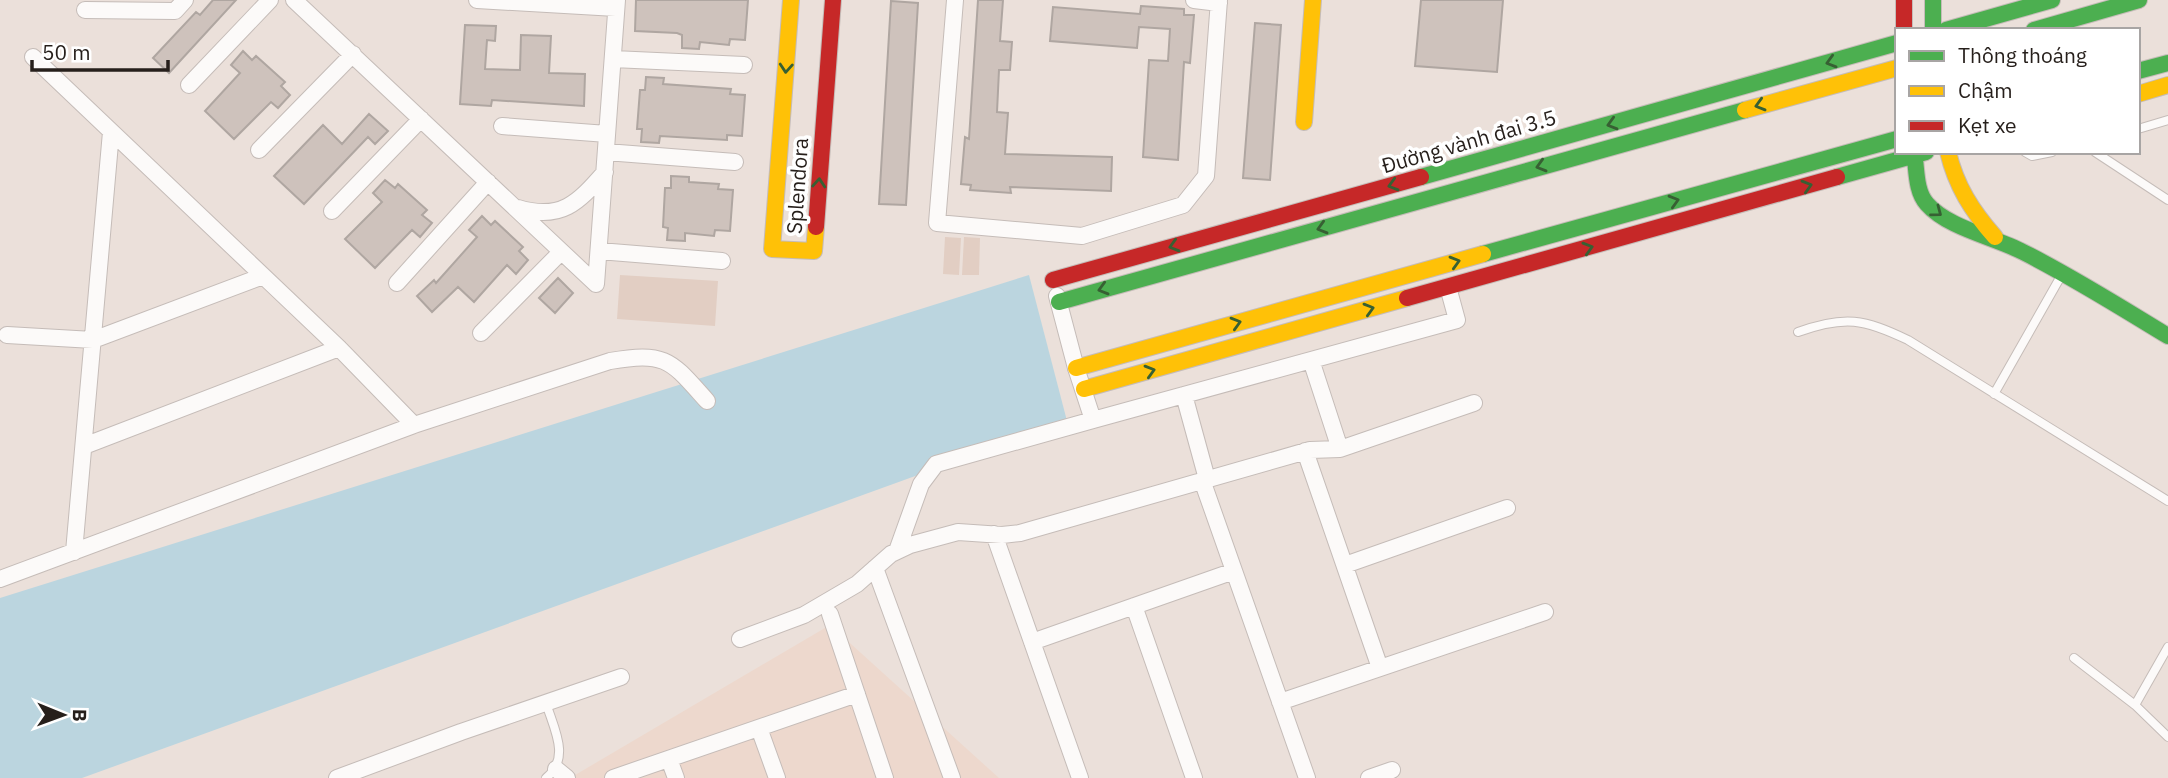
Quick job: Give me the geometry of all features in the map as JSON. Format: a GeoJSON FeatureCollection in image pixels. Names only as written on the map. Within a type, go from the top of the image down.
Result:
{"type":"FeatureCollection","features":[{"type":"Feature","properties":{"kind":"main road","name":"Splendora"},"geometry":{"type":"LineString","coordinates":[[791,0],[772,249],[814,251],[833,0]]}},
{"type":"Feature","properties":{"kind":"main road"},"geometry":{"type":"LineString","coordinates":[[1304,122],[1313,0]]}},
{"type":"Feature","properties":{"kind":"main road"},"geometry":{"type":"LineString","coordinates":[[1904,0],[1904,28]]}},
{"type":"Feature","properties":{"kind":"main road"},"geometry":{"type":"LineString","coordinates":[[1933,0],[1933,28]]}},
{"type":"Feature","properties":{"kind":"main road"},"geometry":{"type":"LineString","coordinates":[[1952,28],[2052,0]]}},
{"type":"Feature","properties":{"kind":"main road"},"geometry":{"type":"LineString","coordinates":[[2041,28],[2139,0]]}},
{"type":"Feature","properties":{"kind":"main road","name":"Đường vành đai 3.5"},"geometry":{"type":"LineString","coordinates":[[1053,280],[1895,44]]}},
{"type":"Feature","properties":{"kind":"main road"},"geometry":{"type":"LineString","coordinates":[[2140,70],[2168,62]]}},
{"type":"Feature","properties":{"kind":"main road","name":"Đường vành đai 3.5"},"geometry":{"type":"LineString","coordinates":[[1059,302],[1895,69]]}},
{"type":"Feature","properties":{"kind":"main road"},"geometry":{"type":"LineString","coordinates":[[2140,93],[2168,85]]}},
{"type":"Feature","properties":{"kind":"main road"},"geometry":{"type":"LineString","coordinates":[[1076,368],[1895,140]]}},
{"type":"Feature","properties":{"kind":"main road"},"geometry":{"type":"LineString","coordinates":[[1084,389],[1915,154]]}},
{"type":"Feature","properties":{"kind":"main road"},"geometry":{"type":"LineString","coordinates":[[1919,154],[1920,188],[1925,201],[1954,224],[1997,240],[2063,274],[2168,336]]}},
{"type":"Feature","properties":{"kind":"main road"},"geometry":{"type":"LineString","coordinates":[[1949,154],[1959,191],[1972,212],[1997,240]]}},
{"type":"Feature","properties":{"kind":"street"},"geometry":{"type":"LineString","coordinates":[[85,10],[175,11],[186,0]]}},
{"type":"Feature","properties":{"kind":"street"},"geometry":{"type":"LineString","coordinates":[[189,85],[270,0]]}},
{"type":"Feature","properties":{"kind":"street"},"geometry":{"type":"LineString","coordinates":[[294,0],[596,284],[616,4],[477,0]]}},
{"type":"Feature","properties":{"kind":"street"},"geometry":{"type":"LineString","coordinates":[[954,0],[937,223],[1082,236],[1183,205],[1206,176],[1219,1],[1194,0]]}},
{"type":"Feature","properties":{"kind":"street"},"geometry":{"type":"LineString","coordinates":[[259,150],[353,54]]}},
{"type":"Feature","properties":{"kind":"street"},"geometry":{"type":"LineString","coordinates":[[33,57],[339,348],[414,425]]}},
{"type":"Feature","properties":{"kind":"street"},"geometry":{"type":"LineString","coordinates":[[613,59],[744,65]]}},
{"type":"Feature","properties":{"kind":"street"},"geometry":{"type":"LineString","coordinates":[[332,211],[421,119]]}},
{"type":"Feature","properties":{"kind":"street"},"geometry":{"type":"LineString","coordinates":[[502,126],[607,134]]}},
{"type":"Feature","properties":{"kind":"street"},"geometry":{"type":"LineString","coordinates":[[75,552],[111,132]]}},
{"type":"Feature","properties":{"kind":"street"},"geometry":{"type":"LineString","coordinates":[[606,152],[735,162]]}},
{"type":"Feature","properties":{"kind":"street"},"geometry":{"type":"LineString","coordinates":[[503,196],[519,208],[538,213],[557,212],[575,204],[604,172]]}},
{"type":"Feature","properties":{"kind":"street"},"geometry":{"type":"LineString","coordinates":[[397,283],[488,182]]}},
{"type":"Feature","properties":{"kind":"street"},"geometry":{"type":"LineString","coordinates":[[599,251],[722,261]]}},
{"type":"Feature","properties":{"kind":"street"},"geometry":{"type":"LineString","coordinates":[[481,333],[561,252]]}},
{"type":"Feature","properties":{"kind":"street"},"geometry":{"type":"LineString","coordinates":[[7,335],[93,340],[263,276]]}},
{"type":"Feature","properties":{"kind":"street"},"geometry":{"type":"LineString","coordinates":[[1053,280],[1093,420]]}},
{"type":"Feature","properties":{"kind":"street"},"geometry":{"type":"LineString","coordinates":[[897,551],[921,484],[936,464],[1457,320],[1448,287]]}},
{"type":"Feature","properties":{"kind":"street"},"geometry":{"type":"LineString","coordinates":[[84,446],[339,348]]}},
{"type":"Feature","properties":{"kind":"street"},"geometry":{"type":"LineString","coordinates":[[0,579],[414,425],[610,361],[640,356],[655,357],[680,370],[708,401]]}},
{"type":"Feature","properties":{"kind":"street"},"geometry":{"type":"LineString","coordinates":[[1311,360],[1340,449]]}},
{"type":"Feature","properties":{"kind":"street"},"geometry":{"type":"LineString","coordinates":[[1184,395],[1205,480],[1234,571],[1307,778]]}},
{"type":"Feature","properties":{"kind":"street"},"geometry":{"type":"LineString","coordinates":[[740,639],[804,615],[857,584],[897,551],[932,538],[958,532],[1020,533],[1306,451],[1340,449],[1474,403]]}},
{"type":"Feature","properties":{"kind":"street"},"geometry":{"type":"LineString","coordinates":[[1306,451],[1380,668]]}},
{"type":"Feature","properties":{"kind":"street"},"geometry":{"type":"LineString","coordinates":[[1345,565],[1507,508]]}},
{"type":"Feature","properties":{"kind":"street"},"geometry":{"type":"LineString","coordinates":[[994,534],[1080,778]]}},
{"type":"Feature","properties":{"kind":"street"},"geometry":{"type":"LineString","coordinates":[[875,568],[951,778]]}},
{"type":"Feature","properties":{"kind":"street"},"geometry":{"type":"LineString","coordinates":[[1032,642],[1234,571]]}},
{"type":"Feature","properties":{"kind":"street"},"geometry":{"type":"LineString","coordinates":[[1134,607],[1194,778]]}},
{"type":"Feature","properties":{"kind":"street"},"geometry":{"type":"LineString","coordinates":[[1280,702],[1545,612]]}},
{"type":"Feature","properties":{"kind":"street"},"geometry":{"type":"LineString","coordinates":[[830,614],[885,778]]}},
{"type":"Feature","properties":{"kind":"street"},"geometry":{"type":"LineString","coordinates":[[337,778],[621,677]]}},
{"type":"Feature","properties":{"kind":"street"},"geometry":{"type":"LineString","coordinates":[[613,778],[857,694]]}},
{"type":"Feature","properties":{"kind":"street"},"geometry":{"type":"LineString","coordinates":[[759,728],[777,778]]}},
{"type":"Feature","properties":{"kind":"street"},"geometry":{"type":"LineString","coordinates":[[669,759],[677,778]]}},
{"type":"Feature","properties":{"kind":"street"},"geometry":{"type":"LineString","coordinates":[[1369,778],[1392,770]]}},
{"type":"Feature","properties":{"kind":"lane"},"geometry":{"type":"LineString","coordinates":[[2140,128],[2168,120]]}},
{"type":"Feature","properties":{"kind":"lane"},"geometry":{"type":"LineString","coordinates":[[2098,154],[2168,200]]}},
{"type":"Feature","properties":{"kind":"lane"},"geometry":{"type":"LineString","coordinates":[[1994,394],[2063,274]]}},
{"type":"Feature","properties":{"kind":"lane"},"geometry":{"type":"LineString","coordinates":[[1798,332],[1825,323],[1867,322],[1908,340],[2168,501]]}},
{"type":"Feature","properties":{"kind":"lane"},"geometry":{"type":"LineString","coordinates":[[2135,705],[2168,647]]}},
{"type":"Feature","properties":{"kind":"lane"},"geometry":{"type":"LineString","coordinates":[[2074,658],[2135,705],[2168,737]]}},
{"type":"Feature","properties":{"kind":"lane"},"geometry":{"type":"LineString","coordinates":[[547,703],[559,748],[556,775]]}},
{"type":"Feature","properties":{"kind":"shaded area"},"geometry":{"type":"Polygon","coordinates":[[[945,237],[961,238],[959,275],[943,274],[945,237]]]}},
{"type":"Feature","properties":{"kind":"shaded area"},"geometry":{"type":"Polygon","coordinates":[[[964,237],[980,238],[979,275],[962,275],[964,237]]]}},
{"type":"Feature","properties":{"kind":"shaded area"},"geometry":{"type":"Polygon","coordinates":[[[620,275],[718,281],[715,326],[617,319],[620,275]]]}},
{"type":"Feature","properties":{"kind":"shaded area"},"geometry":{"type":"Polygon","coordinates":[[[830,625],[999,778],[570,778],[830,625]]]}},
{"type":"Feature","properties":{"kind":"water"},"geometry":{"type":"Polygon","coordinates":[[[1029,275],[1067,421],[82,778],[0,778],[0,598],[1029,275]]]}},
{"type":"Feature","properties":{"kind":"building"},"geometry":{"type":"Polygon","coordinates":[[[213,0],[236,0],[169,73],[153,58],[196,12],[200,15],[213,0]]]}},
{"type":"Feature","properties":{"kind":"building"},"geometry":{"type":"Polygon","coordinates":[[[636,0],[748,0],[745,40],[730,39],[729,45],[700,42],[699,49],[682,48],[682,35],[677,33],[635,31],[636,0]]]}},
{"type":"Feature","properties":{"kind":"building"},"geometry":{"type":"Polygon","coordinates":[[[978,0],[1003,0],[1000,41],[1012,42],[1010,70],[999,70],[997,112],[1008,113],[1005,154],[1112,157],[1111,191],[1010,187],[1011,193],[970,190],[971,185],[961,184],[965,137],[969,139],[978,0]]]}},
{"type":"Feature","properties":{"kind":"building"},"geometry":{"type":"Polygon","coordinates":[[[1421,0],[1503,0],[1497,72],[1415,66],[1421,0]]]}},
{"type":"Feature","properties":{"kind":"building"},"geometry":{"type":"Polygon","coordinates":[[[891,1],[918,3],[906,205],[879,204],[891,1]]]}},
{"type":"Feature","properties":{"kind":"building"},"geometry":{"type":"Polygon","coordinates":[[[1141,6],[1184,9],[1184,15],[1194,15],[1190,63],[1184,62],[1178,160],[1143,157],[1149,60],[1168,61],[1170,29],[1139,27],[1137,48],[1050,41],[1053,7],[1140,14],[1141,6]]]}},
{"type":"Feature","properties":{"kind":"building"},"geometry":{"type":"Polygon","coordinates":[[[1255,23],[1281,25],[1270,180],[1243,178],[1255,23]]]}},
{"type":"Feature","properties":{"kind":"building"},"geometry":{"type":"Polygon","coordinates":[[[465,25],[496,26],[495,41],[487,40],[485,69],[520,70],[521,35],[551,36],[549,73],[585,74],[584,106],[492,100],[491,106],[460,104],[465,25]]]}},
{"type":"Feature","properties":{"kind":"building"},"geometry":{"type":"Polygon","coordinates":[[[243,51],[252,60],[256,56],[285,82],[281,86],[290,95],[278,108],[271,102],[234,139],[205,111],[240,73],[231,65],[243,51]]]}},
{"type":"Feature","properties":{"kind":"building"},"geometry":{"type":"Polygon","coordinates":[[[646,77],[664,78],[663,84],[731,89],[730,94],[745,95],[742,136],[727,135],[727,140],[660,136],[659,143],[641,142],[642,129],[637,129],[640,90],[645,90],[646,77]]]}},
{"type":"Feature","properties":{"kind":"building"},"geometry":{"type":"Polygon","coordinates":[[[369,114],[388,131],[375,144],[368,137],[304,204],[274,176],[323,125],[342,144],[369,114]]]}},
{"type":"Feature","properties":{"kind":"building"},"geometry":{"type":"Polygon","coordinates":[[[671,176],[689,177],[689,182],[719,184],[718,189],[733,190],[730,231],[715,230],[714,236],[685,233],[685,241],[667,240],[668,228],[663,227],[665,188],[671,188],[671,176]]]}},
{"type":"Feature","properties":{"kind":"building"},"geometry":{"type":"Polygon","coordinates":[[[385,180],[395,188],[398,184],[427,210],[422,215],[432,223],[420,237],[412,230],[375,268],[345,239],[382,202],[373,193],[385,180]]]}},
{"type":"Feature","properties":{"kind":"building"},"geometry":{"type":"Polygon","coordinates":[[[482,216],[491,225],[495,221],[523,247],[519,251],[528,260],[516,274],[507,265],[474,302],[458,287],[432,312],[417,296],[434,280],[436,283],[477,237],[469,230],[482,216]]]}},
{"type":"Feature","properties":{"kind":"building"},"geometry":{"type":"Polygon","coordinates":[[[558,278],[573,293],[555,313],[539,298],[558,278]]]}},
{"type":"Feature","properties":{"kind":"traffic: fast"},"geometry":{"type":"LineString","coordinates":[[1933,0],[1933,28]]}},
{"type":"Feature","properties":{"kind":"traffic: fast"},"geometry":{"type":"LineString","coordinates":[[1953,28],[2052,0]]}},
{"type":"Feature","properties":{"kind":"traffic: fast"},"geometry":{"type":"LineString","coordinates":[[2041,28],[2139,0]]}},
{"type":"Feature","properties":{"kind":"traffic: fast"},"geometry":{"type":"LineString","coordinates":[[1421,177],[1895,44]]}},
{"type":"Feature","properties":{"kind":"traffic: fast"},"geometry":{"type":"LineString","coordinates":[[2140,70],[2168,63]]}},
{"type":"Feature","properties":{"kind":"traffic: fast"},"geometry":{"type":"LineString","coordinates":[[1059,302],[1745,110]]}},
{"type":"Feature","properties":{"kind":"traffic: fast"},"geometry":{"type":"LineString","coordinates":[[1483,254],[1895,140]]}},
{"type":"Feature","properties":{"kind":"traffic: fast"},"geometry":{"type":"LineString","coordinates":[[1914,154],[1920,193],[1927,204],[1947,220],[2042,262],[2168,336]]}},
{"type":"Feature","properties":{"kind":"traffic: fast"},"geometry":{"type":"LineString","coordinates":[[1837,177],[1919,154]]}},
{"type":"Feature","properties":{"kind":"traffic: slow"},"geometry":{"type":"LineString","coordinates":[[791,0],[772,249],[814,251],[816,227]]}},
{"type":"Feature","properties":{"kind":"traffic: slow"},"geometry":{"type":"LineString","coordinates":[[1304,122],[1313,0]]}},
{"type":"Feature","properties":{"kind":"traffic: slow"},"geometry":{"type":"LineString","coordinates":[[1745,110],[1895,69]]}},
{"type":"Feature","properties":{"kind":"traffic: slow"},"geometry":{"type":"LineString","coordinates":[[2140,93],[2168,85]]}},
{"type":"Feature","properties":{"kind":"traffic: slow"},"geometry":{"type":"LineString","coordinates":[[1949,154],[1955,176],[1966,198],[1995,237]]}},
{"type":"Feature","properties":{"kind":"traffic: slow"},"geometry":{"type":"LineString","coordinates":[[1076,368],[1483,254]]}},
{"type":"Feature","properties":{"kind":"traffic: slow"},"geometry":{"type":"LineString","coordinates":[[1084,389],[1407,298]]}},
{"type":"Feature","properties":{"kind":"traffic: jam"},"geometry":{"type":"LineString","coordinates":[[816,227],[833,0]]}},
{"type":"Feature","properties":{"kind":"traffic: jam"},"geometry":{"type":"LineString","coordinates":[[1904,0],[1904,28]]}},
{"type":"Feature","properties":{"kind":"traffic: jam"},"geometry":{"type":"LineString","coordinates":[[1053,280],[1421,177]]}},
{"type":"Feature","properties":{"kind":"traffic: jam"},"geometry":{"type":"LineString","coordinates":[[1407,298],[1837,177]]}}]}
